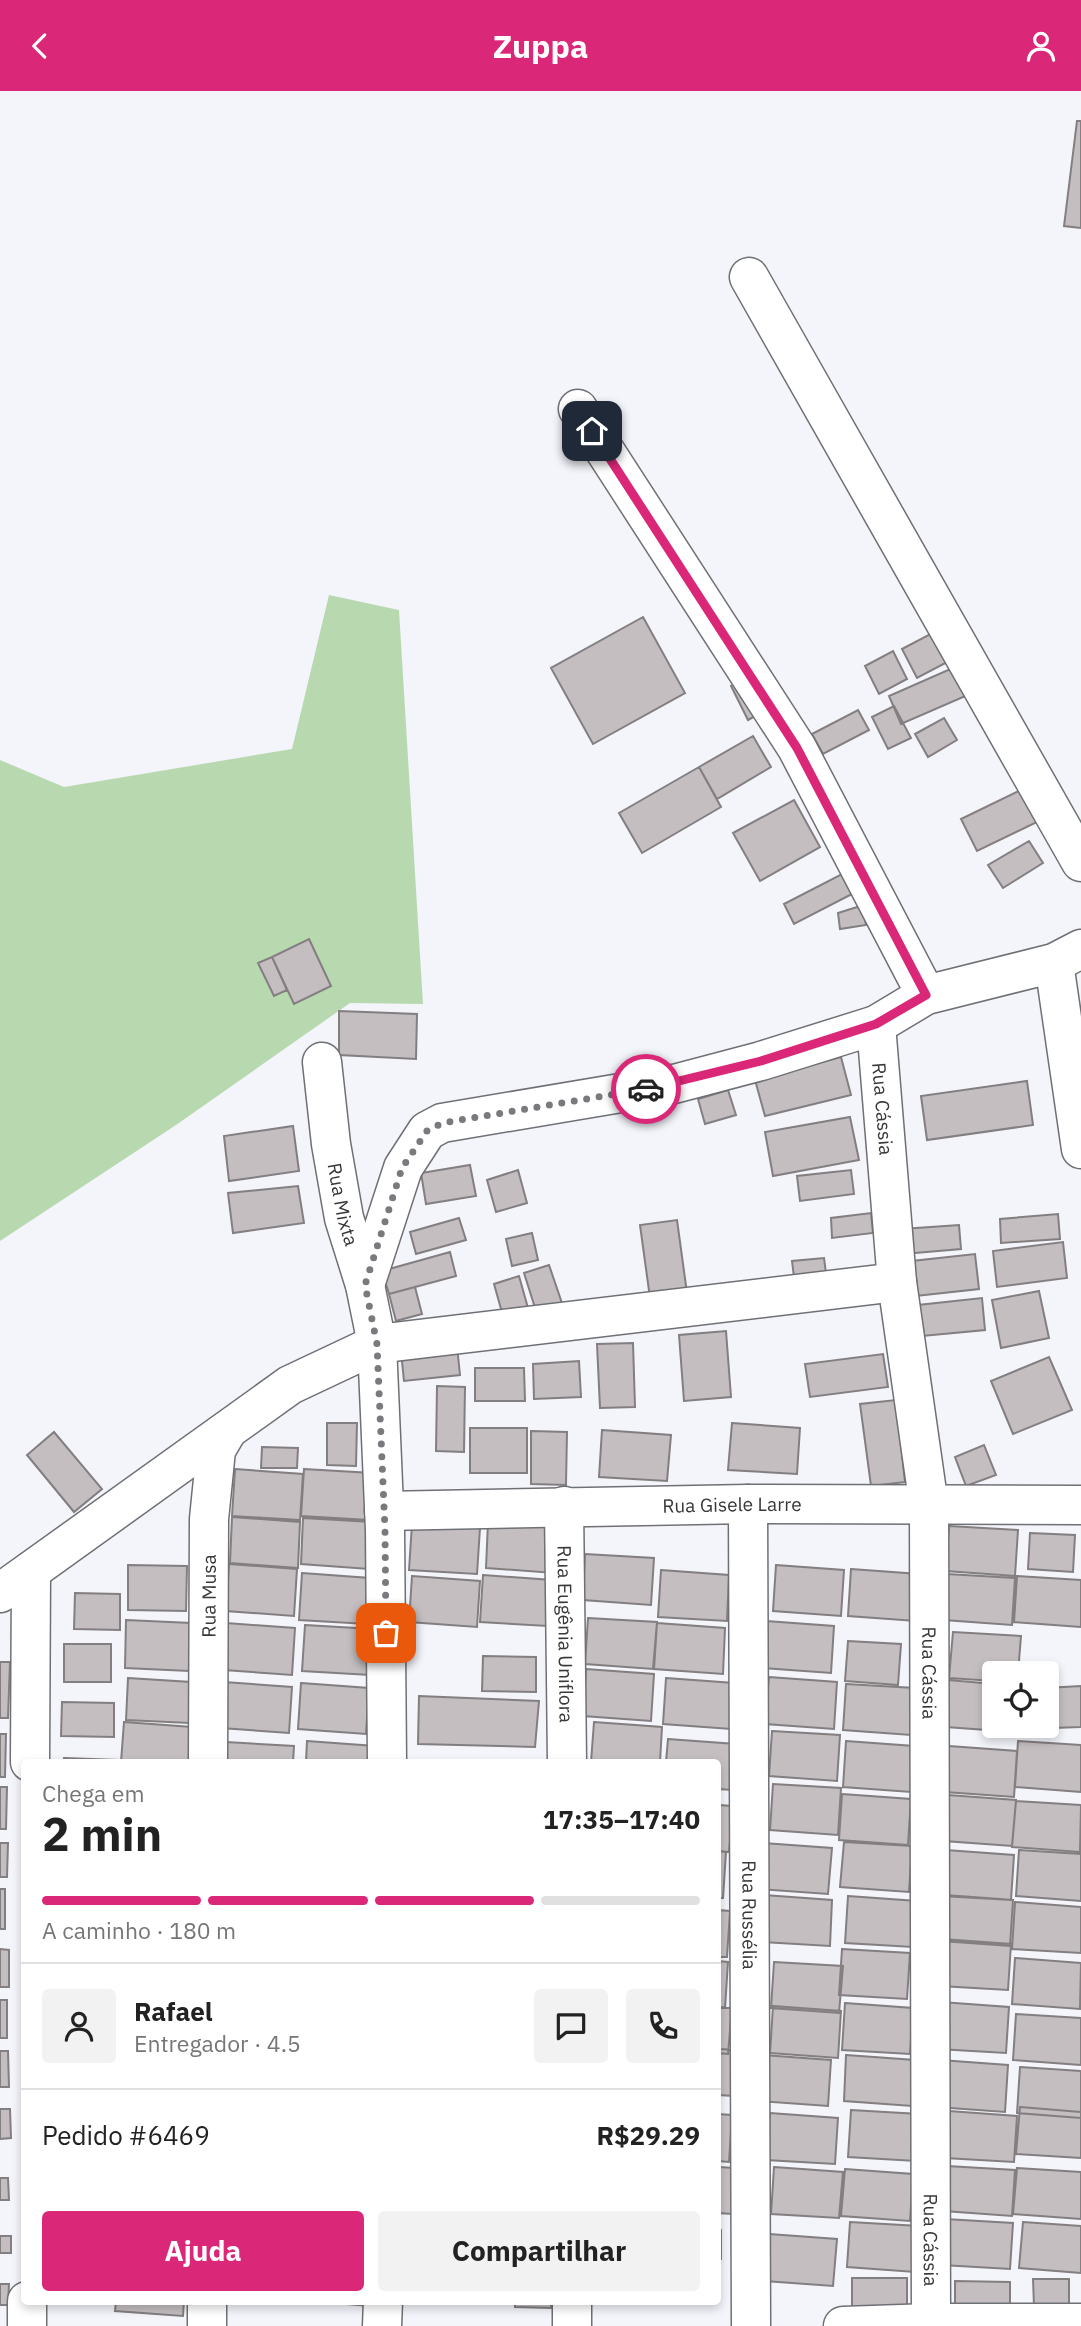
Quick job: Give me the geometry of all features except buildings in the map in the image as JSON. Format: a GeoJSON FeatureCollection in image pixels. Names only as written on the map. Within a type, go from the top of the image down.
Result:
{"type":"FeatureCollection","features":[{"type":"Feature","properties":{"kind":"street"},"geometry":{"type":"LineString","coordinates":[[749,277],[1081,862]]}},
{"type":"Feature","properties":{"kind":"street"},"geometry":{"type":"LineString","coordinates":[[578,409],[797,748],[926,995]]}},
{"type":"Feature","properties":{"kind":"street"},"geometry":{"type":"LineString","coordinates":[[365,1285],[402,1168],[427,1131],[442,1123],[674,1084],[761,1061],[876,1024],[926,995],[1068,956],[1081,1149]]}},
{"type":"Feature","properties":{"kind":"street","name":"Rua Cássia"},"geometry":{"type":"LineString","coordinates":[[876,1024],[897,1282],[929,1506],[931,2323]]}},
{"type":"Feature","properties":{"kind":"street","name":"Rua Mixta"},"geometry":{"type":"LineString","coordinates":[[322,1062],[331,1144],[344,1219],[365,1285],[377,1344],[384,1511],[387,1759]]}},
{"type":"Feature","properties":{"kind":"street"},"geometry":{"type":"LineString","coordinates":[[0,1593],[290,1385],[377,1344],[897,1282]]}},
{"type":"Feature","properties":{"kind":"street","name":"Rua Musa"},"geometry":{"type":"LineString","coordinates":[[208,1759],[209,1519],[216,1450],[227,1431]]}},
{"type":"Feature","properties":{"kind":"street","name":"Rua Gisele Larre"},"geometry":{"type":"LineString","coordinates":[[384,1511],[748,1504],[1081,1505]]}},
{"type":"Feature","properties":{"kind":"street","name":"Rua Russélia"},"geometry":{"type":"LineString","coordinates":[[748,1504],[751,2326]]}},
{"type":"Feature","properties":{"kind":"street","name":"Rua Eugênia Uniflora"},"geometry":{"type":"LineString","coordinates":[[564,1506],[567,1759]]}},
{"type":"Feature","properties":{"kind":"street"},"geometry":{"type":"LineString","coordinates":[[30,1759],[31,1571]]}},
{"type":"Feature","properties":{"kind":"street"},"geometry":{"type":"LineString","coordinates":[[27,2305],[27,2326]]}},
{"type":"Feature","properties":{"kind":"street"},"geometry":{"type":"LineString","coordinates":[[207,2305],[207,2326]]}},
{"type":"Feature","properties":{"kind":"street"},"geometry":{"type":"LineString","coordinates":[[382,2326],[383,2305]]}},
{"type":"Feature","properties":{"kind":"street"},"geometry":{"type":"LineString","coordinates":[[572,2305],[572,2326]]}},
{"type":"Feature","properties":{"kind":"street"},"geometry":{"type":"LineString","coordinates":[[843,2326],[1081,2323]]}},
{"type":"Feature","properties":{"kind":"green space"},"geometry":{"type":"Polygon","coordinates":[[[329,595],[399,610],[423,1004],[350,1003],[176,1125],[0,1241],[0,760],[64,787],[292,749],[329,595]]]}},
{"type":"Feature","properties":{"kind":"way so far"},"geometry":{"type":"LineString","coordinates":[[386,1633],[385,1530],[377,1344],[365,1285],[402,1168],[427,1131],[442,1123],[646,1089]]}},
{"type":"Feature","properties":{"kind":"route"},"geometry":{"type":"LineString","coordinates":[[592,431],[797,748],[926,995],[876,1024],[761,1061],[646,1089]]}}]}
